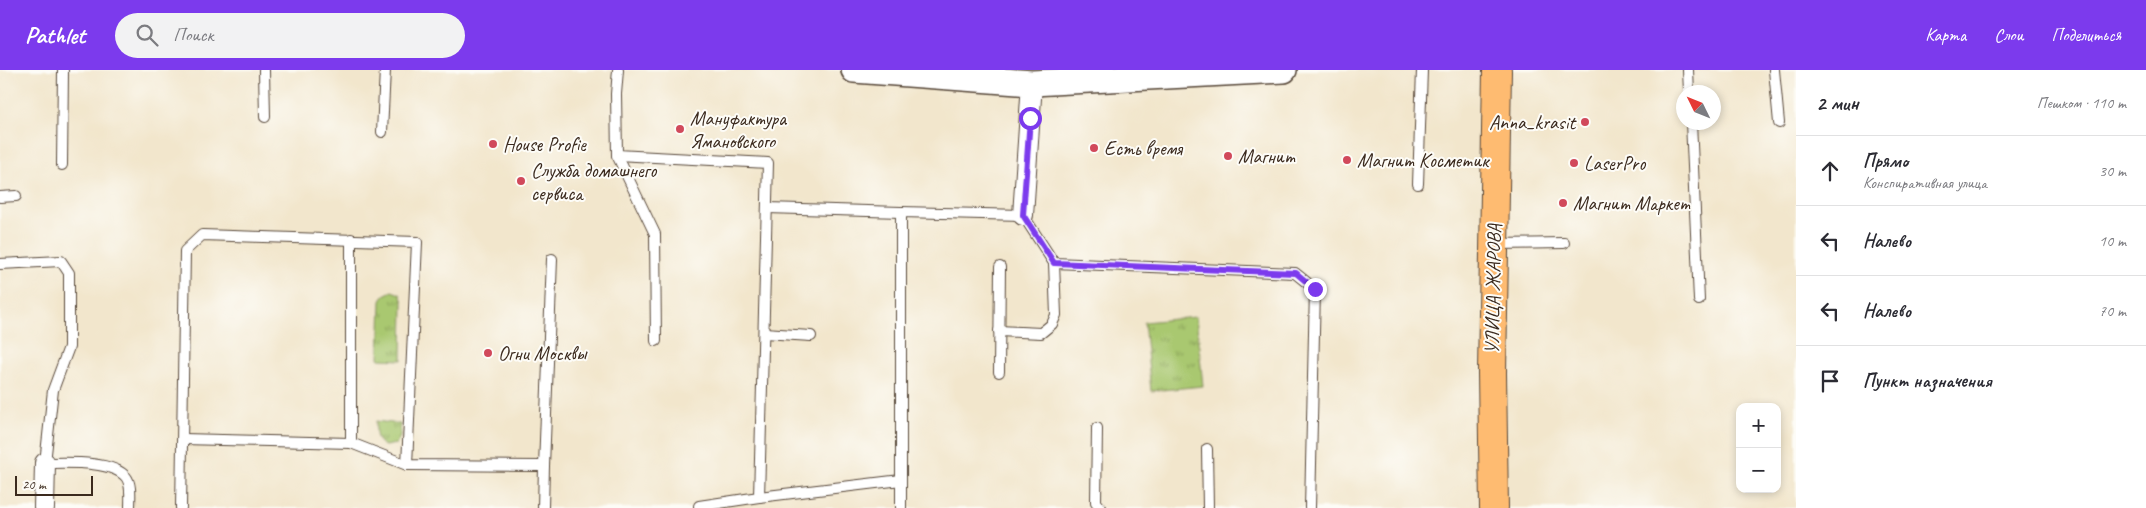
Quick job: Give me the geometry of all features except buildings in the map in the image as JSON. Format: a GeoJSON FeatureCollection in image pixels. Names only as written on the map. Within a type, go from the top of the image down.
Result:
{"type":"FeatureCollection","features":[{"type":"Feature","properties":{"kind":"main road","name":"УЛИЦА ЖАРОВА"},"geometry":{"type":"LineString","coordinates":[[1494,508],[1492,373],[1497,70]]}},
{"type":"Feature","properties":{"kind":"street"},"geometry":{"type":"LineString","coordinates":[[854,70],[1032,83],[1284,70]]}},
{"type":"Feature","properties":{"kind":"street"},"geometry":{"type":"LineString","coordinates":[[1023,215],[1032,83]]}},
{"type":"Feature","properties":{"kind":"street"},"geometry":{"type":"LineString","coordinates":[[44,508],[45,463]]}},
{"type":"Feature","properties":{"kind":"lane"},"geometry":{"type":"LineString","coordinates":[[62,165],[63,70]]}},
{"type":"Feature","properties":{"kind":"lane"},"geometry":{"type":"LineString","coordinates":[[264,70],[265,117]]}},
{"type":"Feature","properties":{"kind":"lane"},"geometry":{"type":"LineString","coordinates":[[382,132],[385,70]]}},
{"type":"Feature","properties":{"kind":"lane"},"geometry":{"type":"LineString","coordinates":[[618,70],[616,94],[617,154],[655,234],[656,341]]}},
{"type":"Feature","properties":{"kind":"lane"},"geometry":{"type":"LineString","coordinates":[[1418,184],[1422,70]]}},
{"type":"Feature","properties":{"kind":"lane"},"geometry":{"type":"LineString","coordinates":[[1688,70],[1689,85]]}},
{"type":"Feature","properties":{"kind":"lane"},"geometry":{"type":"LineString","coordinates":[[1774,70],[1779,123]]}},
{"type":"Feature","properties":{"kind":"lane"},"geometry":{"type":"LineString","coordinates":[[1691,130],[1699,300]]}},
{"type":"Feature","properties":{"kind":"lane"},"geometry":{"type":"LineString","coordinates":[[617,154],[768,163],[760,497]]}},
{"type":"Feature","properties":{"kind":"lane"},"geometry":{"type":"LineString","coordinates":[[0,196],[16,196]]}},
{"type":"Feature","properties":{"kind":"lane"},"geometry":{"type":"LineString","coordinates":[[767,208],[1023,215],[1054,263],[1056,315],[1052,324],[1041,333],[999,331]]}},
{"type":"Feature","properties":{"kind":"lane"},"geometry":{"type":"LineString","coordinates":[[901,212],[901,508]]}},
{"type":"Feature","properties":{"kind":"lane"},"geometry":{"type":"LineString","coordinates":[[181,508],[185,251],[202,235],[417,242],[407,465]]}},
{"type":"Feature","properties":{"kind":"lane"},"geometry":{"type":"LineString","coordinates":[[351,239],[351,443]]}},
{"type":"Feature","properties":{"kind":"lane"},"geometry":{"type":"LineString","coordinates":[[1494,244],[1564,243]]}},
{"type":"Feature","properties":{"kind":"lane"},"geometry":{"type":"LineString","coordinates":[[543,508],[552,259]]}},
{"type":"Feature","properties":{"kind":"lane"},"geometry":{"type":"LineString","coordinates":[[0,264],[61,261],[69,273],[69,347],[53,390],[45,463],[74,463],[111,467],[126,477],[129,486],[130,508]]}},
{"type":"Feature","properties":{"kind":"lane"},"geometry":{"type":"LineString","coordinates":[[1054,263],[1296,273],[1315,289],[1310,508]]}},
{"type":"Feature","properties":{"kind":"lane"},"geometry":{"type":"LineString","coordinates":[[999,372],[1000,267]]}},
{"type":"Feature","properties":{"kind":"lane"},"geometry":{"type":"LineString","coordinates":[[764,333],[811,336]]}},
{"type":"Feature","properties":{"kind":"lane"},"geometry":{"type":"LineString","coordinates":[[1096,428],[1096,502],[1100,508]]}},
{"type":"Feature","properties":{"kind":"lane"},"geometry":{"type":"LineString","coordinates":[[183,439],[351,443],[407,465],[544,466]]}},
{"type":"Feature","properties":{"kind":"lane"},"geometry":{"type":"LineString","coordinates":[[1208,449],[1208,508]]}},
{"type":"Feature","properties":{"kind":"lane"},"geometry":{"type":"LineString","coordinates":[[699,506],[901,480]]}},
{"type":"Feature","properties":{"kind":"green space"},"geometry":{"type":"Polygon","coordinates":[[[392,291],[400,294],[403,302],[402,360],[379,359],[381,301],[384,295],[392,291]]]}},
{"type":"Feature","properties":{"kind":"green space"},"geometry":{"type":"Polygon","coordinates":[[[1196,317],[1203,386],[1151,391],[1144,322],[1196,317]]]}},
{"type":"Feature","properties":{"kind":"green space"},"geometry":{"type":"Polygon","coordinates":[[[376,421],[400,424],[400,437],[396,444],[385,446],[379,442],[376,436],[376,421]]]}},
{"type":"Feature","properties":{"kind":"place","name":"Anna_krasit"},"geometry":{"type":"Point","coordinates":[1585,122]}},
{"type":"Feature","properties":{"kind":"place","name":"Мануфактура Ямановского"},"geometry":{"type":"Point","coordinates":[680,129]}},
{"type":"Feature","properties":{"kind":"place","name":"House Profie"},"geometry":{"type":"Point","coordinates":[493,144]}},
{"type":"Feature","properties":{"kind":"place","name":"Есть время"},"geometry":{"type":"Point","coordinates":[1094,148]}},
{"type":"Feature","properties":{"kind":"place","name":"Магнит"},"geometry":{"type":"Point","coordinates":[1228,156]}},
{"type":"Feature","properties":{"kind":"place","name":"Магнит Косметик"},"geometry":{"type":"Point","coordinates":[1347,160]}},
{"type":"Feature","properties":{"kind":"place","name":"LaserPro"},"geometry":{"type":"Point","coordinates":[1574,163]}},
{"type":"Feature","properties":{"kind":"place","name":"Служба домашнего сервиса"},"geometry":{"type":"Point","coordinates":[521,181]}},
{"type":"Feature","properties":{"kind":"place","name":"Магнит Маркет"},"geometry":{"type":"Point","coordinates":[1563,203]}},
{"type":"Feature","properties":{"kind":"place","name":"Огни Москвы"},"geometry":{"type":"Point","coordinates":[488,353]}},
{"type":"Feature","properties":{"kind":"route"},"geometry":{"type":"LineString","coordinates":[[1030,118],[1023,215],[1054,263],[1296,273],[1315,289]]}}]}
